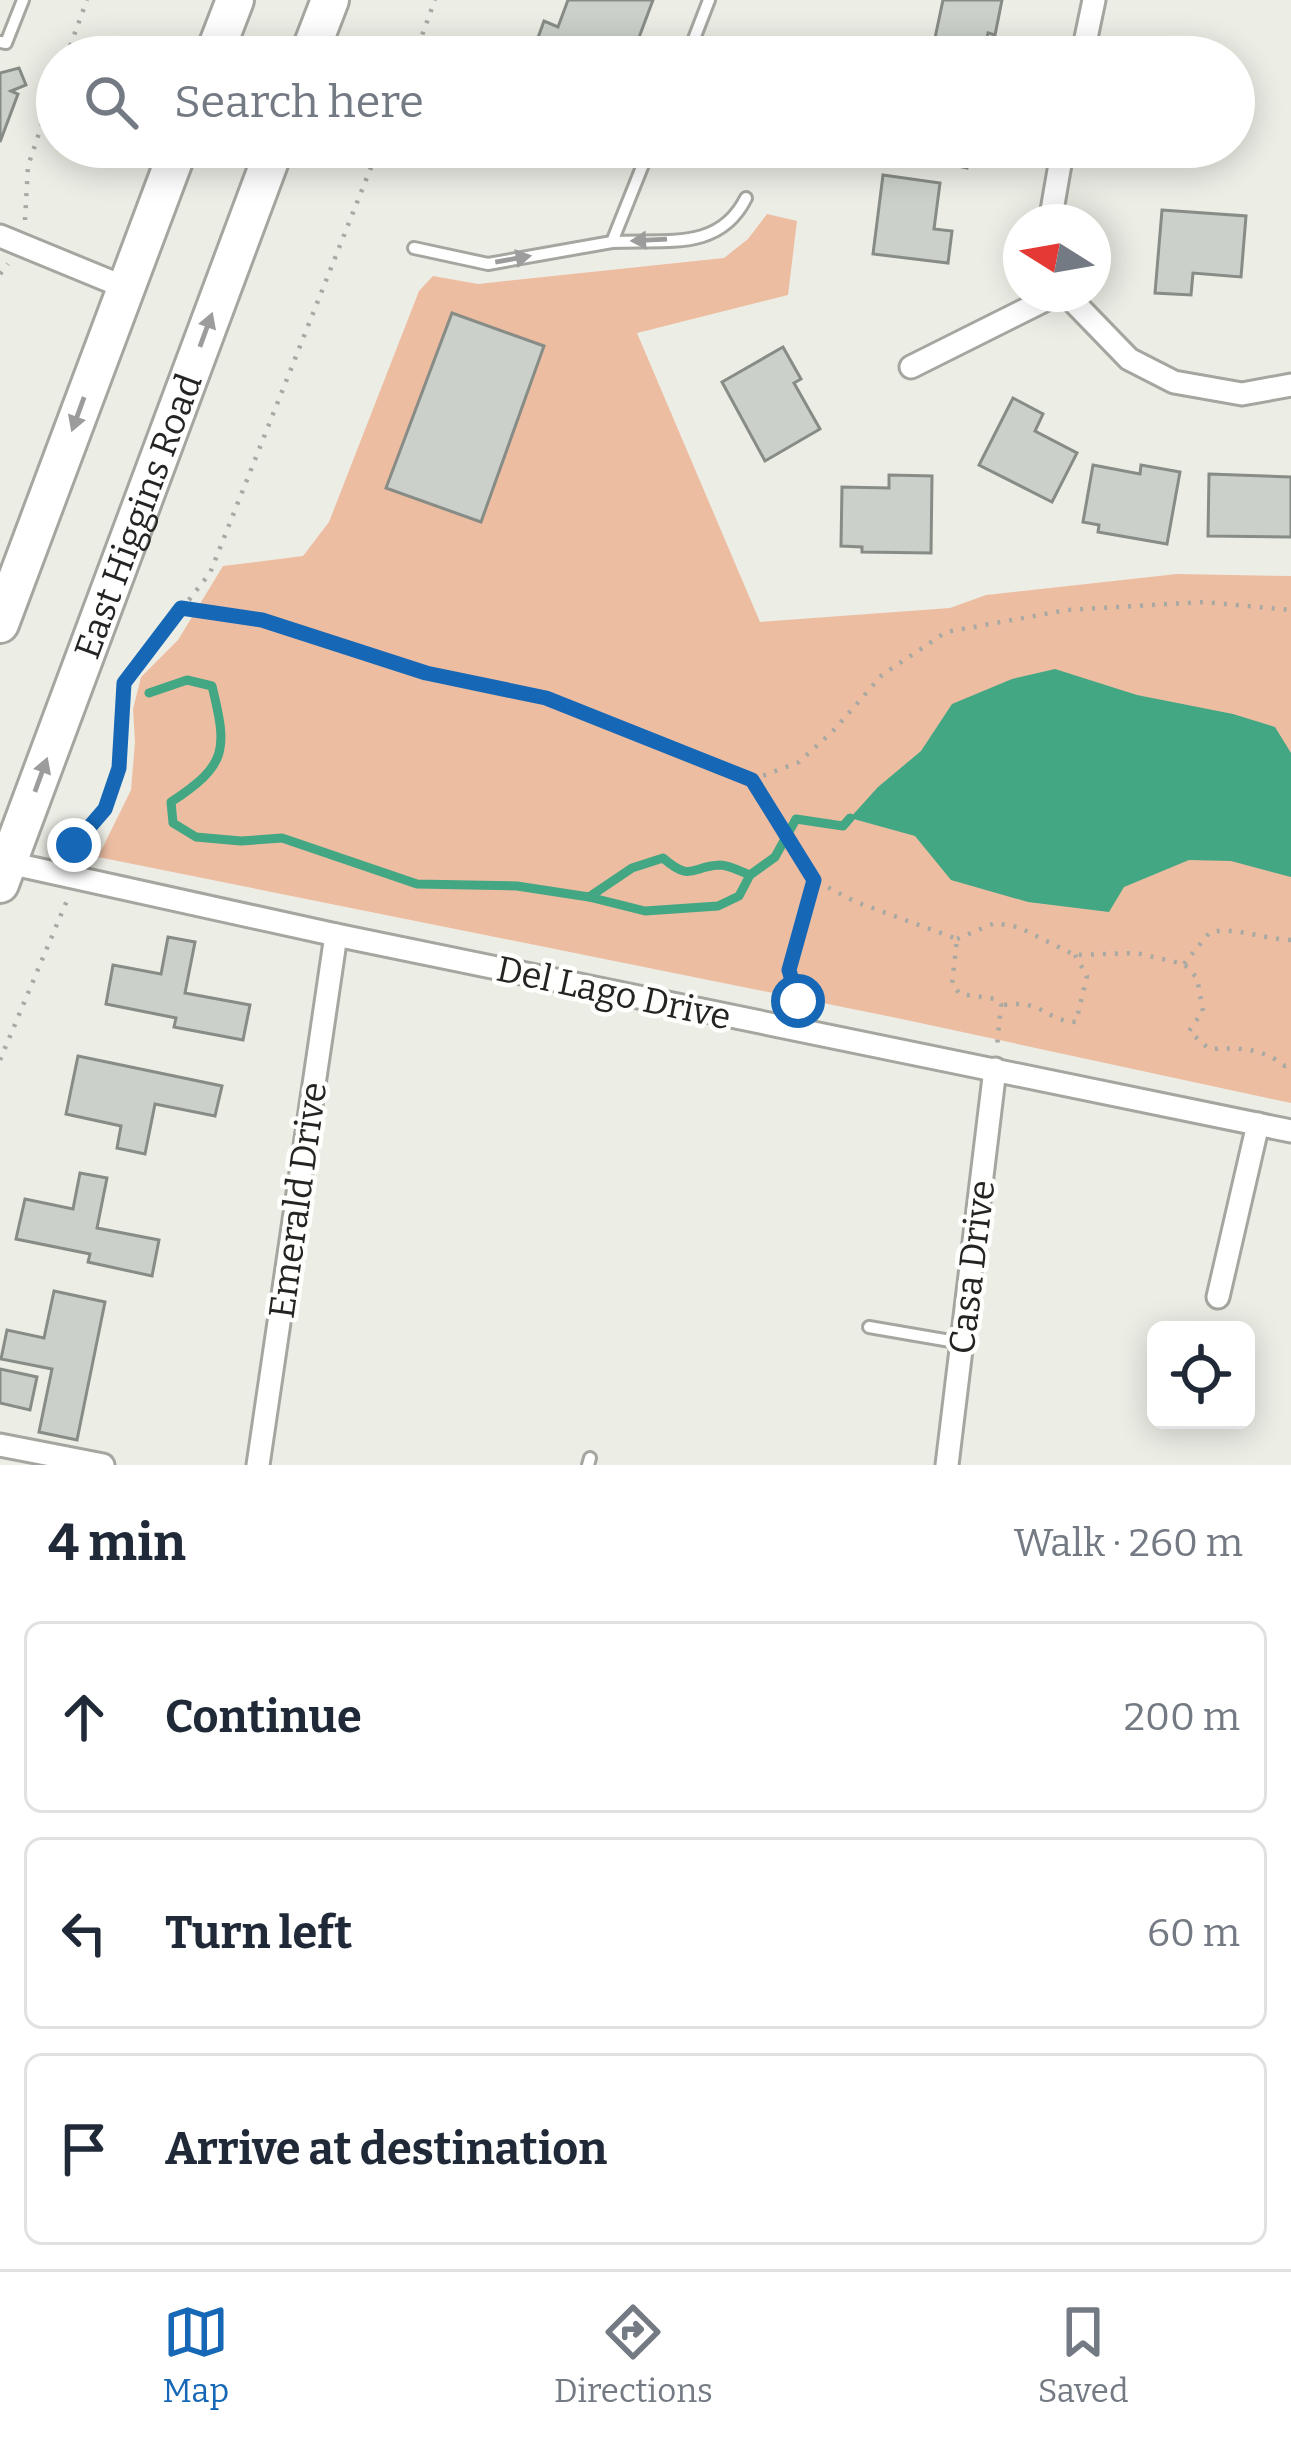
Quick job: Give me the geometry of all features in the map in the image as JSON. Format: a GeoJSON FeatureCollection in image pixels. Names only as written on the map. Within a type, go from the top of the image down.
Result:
{"type":"FeatureCollection","features":[{"type":"Feature","properties":{"kind":"main road"},"geometry":{"type":"LineString","coordinates":[[221,36],[236,0]]}},
{"type":"Feature","properties":{"kind":"main road"},"geometry":{"type":"LineString","coordinates":[[316,36],[330,0]]}},
{"type":"Feature","properties":{"kind":"main road"},"geometry":{"type":"LineString","coordinates":[[0,624],[170,168]]}},
{"type":"Feature","properties":{"kind":"main road","name":"East Higgins Road"},"geometry":{"type":"LineString","coordinates":[[4,873],[267,168]]}},
{"type":"Feature","properties":{"kind":"street"},"geometry":{"type":"LineString","coordinates":[[1086,36],[1094,0]]}},
{"type":"Feature","properties":{"kind":"street"},"geometry":{"type":"LineString","coordinates":[[1050,204],[1058,168]]}},
{"type":"Feature","properties":{"kind":"street"},"geometry":{"type":"LineString","coordinates":[[9,240],[124,287]]}},
{"type":"Feature","properties":{"kind":"street"},"geometry":{"type":"LineString","coordinates":[[911,367],[1024,312]]}},
{"type":"Feature","properties":{"kind":"street"},"geometry":{"type":"LineString","coordinates":[[1080,312],[1129,359],[1174,382],[1242,394],[1291,386]]}},
{"type":"Feature","properties":{"kind":"street","name":"Del Lago Drive"},"geometry":{"type":"LineString","coordinates":[[4,873],[72,875],[336,935],[1291,1131]]}},
{"type":"Feature","properties":{"kind":"street","name":"Emerald Drive"},"geometry":{"type":"LineString","coordinates":[[258,1465],[336,935]]}},
{"type":"Feature","properties":{"kind":"street","name":"Casa Drive"},"geometry":{"type":"LineString","coordinates":[[947,1465],[995,1069]]}},
{"type":"Feature","properties":{"kind":"street"},"geometry":{"type":"LineString","coordinates":[[1218,1297],[1258,1124]]}},
{"type":"Feature","properties":{"kind":"street"},"geometry":{"type":"LineString","coordinates":[[0,1445],[103,1465]]}},
{"type":"Feature","properties":{"kind":"lane"},"geometry":{"type":"LineString","coordinates":[[0,42],[6,44],[23,0]]}},
{"type":"Feature","properties":{"kind":"lane"},"geometry":{"type":"LineString","coordinates":[[695,36],[710,0]]}},
{"type":"Feature","properties":{"kind":"lane"},"geometry":{"type":"LineString","coordinates":[[612,242],[642,168]]}},
{"type":"Feature","properties":{"kind":"lane"},"geometry":{"type":"LineString","coordinates":[[414,248],[488,264],[612,242],[711,237],[735,219],[746,198]]}},
{"type":"Feature","properties":{"kind":"lane"},"geometry":{"type":"LineString","coordinates":[[869,1327],[962,1343]]}},
{"type":"Feature","properties":{"kind":"path"},"geometry":{"type":"LineString","coordinates":[[74,36],[87,0]]}},
{"type":"Feature","properties":{"kind":"path"},"geometry":{"type":"LineString","coordinates":[[422,36],[435,0]]}},
{"type":"Feature","properties":{"kind":"path"},"geometry":{"type":"LineString","coordinates":[[9,240],[25,217],[28,166],[36,142]]}},
{"type":"Feature","properties":{"kind":"path"},"geometry":{"type":"LineString","coordinates":[[0,1060],[66,905],[74,845],[105,809],[119,768],[124,683],[211,573],[371,168]]}},
{"type":"Feature","properties":{"kind":"path"},"geometry":{"type":"LineString","coordinates":[[752,780],[799,762],[883,675],[946,632],[1089,608],[1204,602],[1291,610]]}},
{"type":"Feature","properties":{"kind":"path"},"geometry":{"type":"LineString","coordinates":[[181,608],[262,620],[426,673],[546,698],[752,780],[814,880],[856,902],[956,939],[994,923],[1018,927],[1075,955],[1136,953],[1184,964],[1197,978],[1203,1011],[1190,1031],[1199,1040],[1209,1049],[1243,1048],[1270,1054],[1285,1066],[1291,1063]]}},
{"type":"Feature","properties":{"kind":"path"},"geometry":{"type":"LineString","coordinates":[[798,1001],[789,970],[814,880]]}},
{"type":"Feature","properties":{"kind":"path"},"geometry":{"type":"LineString","coordinates":[[1184,964],[1210,932],[1231,928],[1291,940]]}},
{"type":"Feature","properties":{"kind":"path"},"geometry":{"type":"LineString","coordinates":[[956,939],[952,984],[960,994],[996,1000],[1001,1006],[995,1069]]}},
{"type":"Feature","properties":{"kind":"path"},"geometry":{"type":"LineString","coordinates":[[1001,1006],[1022,1002],[1045,1009],[1061,1022],[1076,1022],[1087,976],[1075,955]]}},
{"type":"Feature","properties":{"kind":"shaded area"},"geometry":{"type":"Polygon","coordinates":[[[767,214],[797,221],[788,295],[637,333],[760,622],[950,608],[986,595],[1177,574],[1291,576],[1291,1103],[897,1018],[98,857],[131,790],[133,709],[141,677],[178,640],[223,566],[303,556],[329,522],[419,291],[433,276],[478,284],[724,258],[748,239],[767,214]]]}},
{"type":"Feature","properties":{"kind":"shaded area"},"geometry":{"type":"Polygon","coordinates":[[[1055,669],[1137,695],[1275,727],[1291,753],[1291,877],[1231,861],[1189,860],[1124,887],[1109,912],[1028,902],[951,880],[915,836],[850,818],[921,751],[952,704],[1012,679],[1055,669]]]}},
{"type":"Feature","properties":{"kind":"building"},"geometry":{"type":"Polygon","coordinates":[[[568,0],[653,0],[640,36],[539,36],[544,21],[558,27],[568,0]]]}},
{"type":"Feature","properties":{"kind":"building"},"geometry":{"type":"Polygon","coordinates":[[[943,0],[1002,0],[995,35],[935,36],[943,0]]]}},
{"type":"Feature","properties":{"kind":"building"},"geometry":{"type":"Polygon","coordinates":[[[19,68],[26,85],[11,91],[18,94],[0,142],[0,73],[19,68]]]}},
{"type":"Feature","properties":{"kind":"building"},"geometry":{"type":"Polygon","coordinates":[[[883,175],[940,183],[934,229],[952,231],[948,263],[873,254],[883,175]]]}},
{"type":"Feature","properties":{"kind":"building"},"geometry":{"type":"Polygon","coordinates":[[[1162,210],[1246,216],[1241,277],[1193,273],[1191,295],[1155,293],[1162,210]]]}},
{"type":"Feature","properties":{"kind":"building"},"geometry":{"type":"Polygon","coordinates":[[[452,313],[544,346],[481,522],[386,488],[452,313]]]}},
{"type":"Feature","properties":{"kind":"building"},"geometry":{"type":"Polygon","coordinates":[[[783,347],[801,379],[794,383],[820,429],[765,461],[722,382],[783,347]]]}},
{"type":"Feature","properties":{"kind":"building"},"geometry":{"type":"Polygon","coordinates":[[[1013,398],[1043,414],[1035,431],[1077,453],[1052,502],[979,465],[1013,398]]]}},
{"type":"Feature","properties":{"kind":"building"},"geometry":{"type":"Polygon","coordinates":[[[1093,465],[1140,474],[1141,465],[1180,472],[1167,544],[1098,532],[1099,525],[1083,522],[1093,465]]]}},
{"type":"Feature","properties":{"kind":"building"},"geometry":{"type":"Polygon","coordinates":[[[1209,474],[1291,477],[1291,537],[1208,536],[1209,474]]]}},
{"type":"Feature","properties":{"kind":"building"},"geometry":{"type":"Polygon","coordinates":[[[889,475],[932,476],[931,553],[862,552],[862,547],[841,546],[842,487],[889,488],[889,475]]]}},
{"type":"Feature","properties":{"kind":"building"},"geometry":{"type":"Polygon","coordinates":[[[168,937],[195,942],[185,993],[250,1005],[243,1040],[174,1027],[176,1018],[106,1004],[113,965],[161,974],[168,937]]]}},
{"type":"Feature","properties":{"kind":"building"},"geometry":{"type":"Polygon","coordinates":[[[78,1056],[222,1086],[215,1116],[155,1104],[145,1154],[117,1148],[121,1126],[66,1114],[78,1056]]]}},
{"type":"Feature","properties":{"kind":"building"},"geometry":{"type":"Polygon","coordinates":[[[80,1173],[107,1178],[97,1228],[159,1240],[152,1276],[88,1262],[90,1254],[16,1239],[25,1199],[73,1209],[80,1173]]]}},
{"type":"Feature","properties":{"kind":"building"},"geometry":{"type":"Polygon","coordinates":[[[54,1291],[105,1302],[77,1440],[39,1432],[52,1369],[1,1359],[7,1330],[44,1338],[54,1291]]]}},
{"type":"Feature","properties":{"kind":"building"},"geometry":{"type":"Polygon","coordinates":[[[0,1369],[37,1377],[30,1410],[0,1403],[0,1369]]]}},
{"type":"Feature","properties":{"kind":"waterway"},"geometry":{"type":"LineString","coordinates":[[149,693],[187,680],[212,686],[217,708],[219,754],[203,777],[171,802],[173,823],[196,837],[282,838],[417,884],[517,886],[645,911],[718,906],[739,896],[750,875],[775,857],[796,819],[843,826],[850,818]]}},
{"type":"Feature","properties":{"kind":"waterway"},"geometry":{"type":"LineString","coordinates":[[589,897],[632,868],[663,858],[686,871],[720,865],[750,875]]}},
{"type":"Feature","properties":{"kind":"route"},"geometry":{"type":"LineString","coordinates":[[74,845],[105,809],[119,768],[124,683],[181,608],[262,620],[426,673],[546,698],[752,780],[814,880],[789,970],[798,1001]]}}]}
